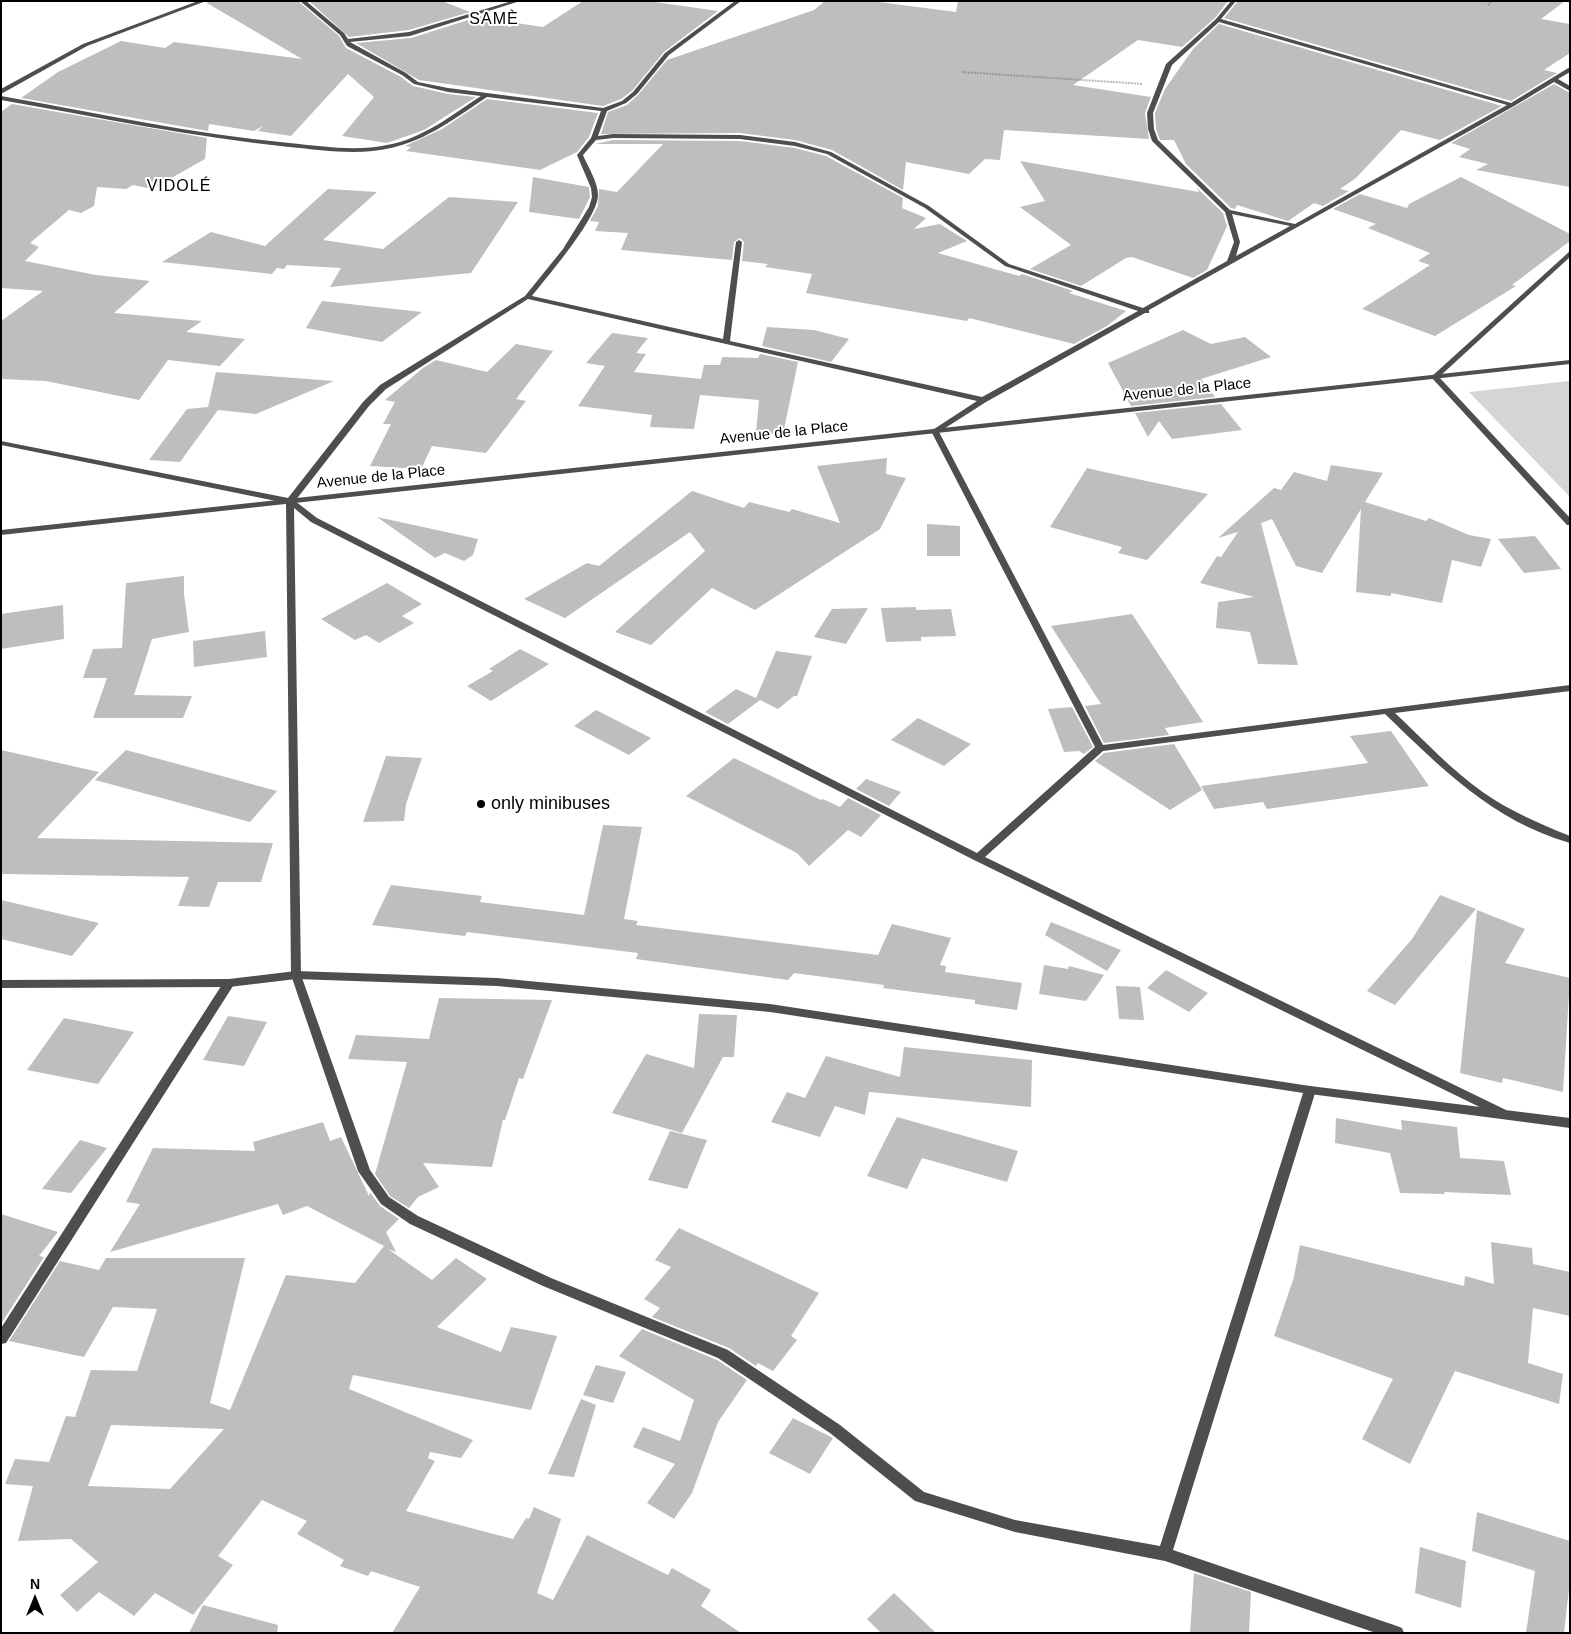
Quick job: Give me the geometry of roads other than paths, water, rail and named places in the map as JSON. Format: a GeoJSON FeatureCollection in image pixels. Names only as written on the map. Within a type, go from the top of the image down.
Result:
{"type":"FeatureCollection","features":[{"type":"Feature","properties":{"kind":"street"},"geometry":{"type":"LineString","coordinates":[[1,92],[85,46],[204,1]]}},
{"type":"Feature","properties":{"kind":"street"},"geometry":{"type":"LineString","coordinates":[[302,1],[361,52],[404,74],[416,84],[604,110],[624,102],[635,93],[667,54],[739,1]]}},
{"type":"Feature","properties":{"kind":"street"},"geometry":{"type":"LineString","coordinates":[[346,41],[410,34],[518,1]]}},
{"type":"Feature","properties":{"kind":"street"},"geometry":{"type":"LineString","coordinates":[[1230,263],[1237,242],[1228,211],[1155,141],[1151,129],[1150,113],[1169,64],[1218,20],[1234,1]]}},
{"type":"Feature","properties":{"kind":"street"},"geometry":{"type":"LineString","coordinates":[[1218,20],[1512,106]]}},
{"type":"Feature","properties":{"kind":"street"},"geometry":{"type":"LineString","coordinates":[[1100,748],[936,431],[983,400],[1512,106],[1570,69]]}},
{"type":"Feature","properties":{"kind":"street"},"geometry":{"type":"LineString","coordinates":[[1555,80],[1570,89]]}},
{"type":"Feature","properties":{"kind":"street"},"geometry":{"type":"LineString","coordinates":[[1,98],[264,143],[328,149],[365,149],[398,145],[418,136],[486,95]]}},
{"type":"Feature","properties":{"kind":"street"},"geometry":{"type":"LineString","coordinates":[[604,110],[594,138],[580,154],[594,188],[595,197],[592,207],[571,243],[527,297],[383,387],[366,404],[290,501],[296,974],[364,1170],[379,1193],[394,1208],[407,1212],[414,1220],[547,1282],[723,1354],[835,1430],[920,1497],[1015,1526],[1165,1554],[1397,1633]]}},
{"type":"Feature","properties":{"kind":"street"},"geometry":{"type":"LineString","coordinates":[[594,138],[613,136],[740,137],[795,144],[829,153],[927,207],[1007,265],[1146,311]]}},
{"type":"Feature","properties":{"kind":"street"},"geometry":{"type":"LineString","coordinates":[[1228,211],[1297,226]]}},
{"type":"Feature","properties":{"kind":"street"},"geometry":{"type":"LineString","coordinates":[[726,342],[739,242]]}},
{"type":"Feature","properties":{"kind":"street"},"geometry":{"type":"LineString","coordinates":[[1570,253],[1435,377],[1570,523]]}},
{"type":"Feature","properties":{"kind":"street"},"geometry":{"type":"LineString","coordinates":[[527,297],[983,400]]}},
{"type":"Feature","properties":{"kind":"street","name":"Avenue de la Place"},"geometry":{"type":"LineString","coordinates":[[1,533],[1570,362]]}},
{"type":"Feature","properties":{"kind":"street"},"geometry":{"type":"LineString","coordinates":[[1,443],[290,501],[314,520],[978,858],[1502,1113]]}},
{"type":"Feature","properties":{"kind":"street"},"geometry":{"type":"LineString","coordinates":[[978,858],[1100,748],[1570,688]]}},
{"type":"Feature","properties":{"kind":"street"},"geometry":{"type":"LineString","coordinates":[[1388,712],[1443,764],[1481,796],[1535,826],[1570,840]]}},
{"type":"Feature","properties":{"kind":"street"},"geometry":{"type":"LineString","coordinates":[[1,984],[229,983],[296,974],[497,982],[770,1008],[1310,1090],[1570,1123]]}},
{"type":"Feature","properties":{"kind":"street"},"geometry":{"type":"LineString","coordinates":[[1,1339],[229,983]]}},
{"type":"Feature","properties":{"kind":"street"},"geometry":{"type":"LineString","coordinates":[[1165,1554],[1310,1090]]}},
{"type":"Feature","properties":{"kind":"place","name":"only minibuses"},"geometry":{"type":"Point","coordinates":[481,804]}},
{"type":"Feature","properties":{"kind":"district","name":"SAMÈ"},"geometry":{"type":"Point","coordinates":[494,20]}},
{"type":"Feature","properties":{"kind":"district","name":"VIDOLÉ"},"geometry":{"type":"Point","coordinates":[179,187]}}]}
